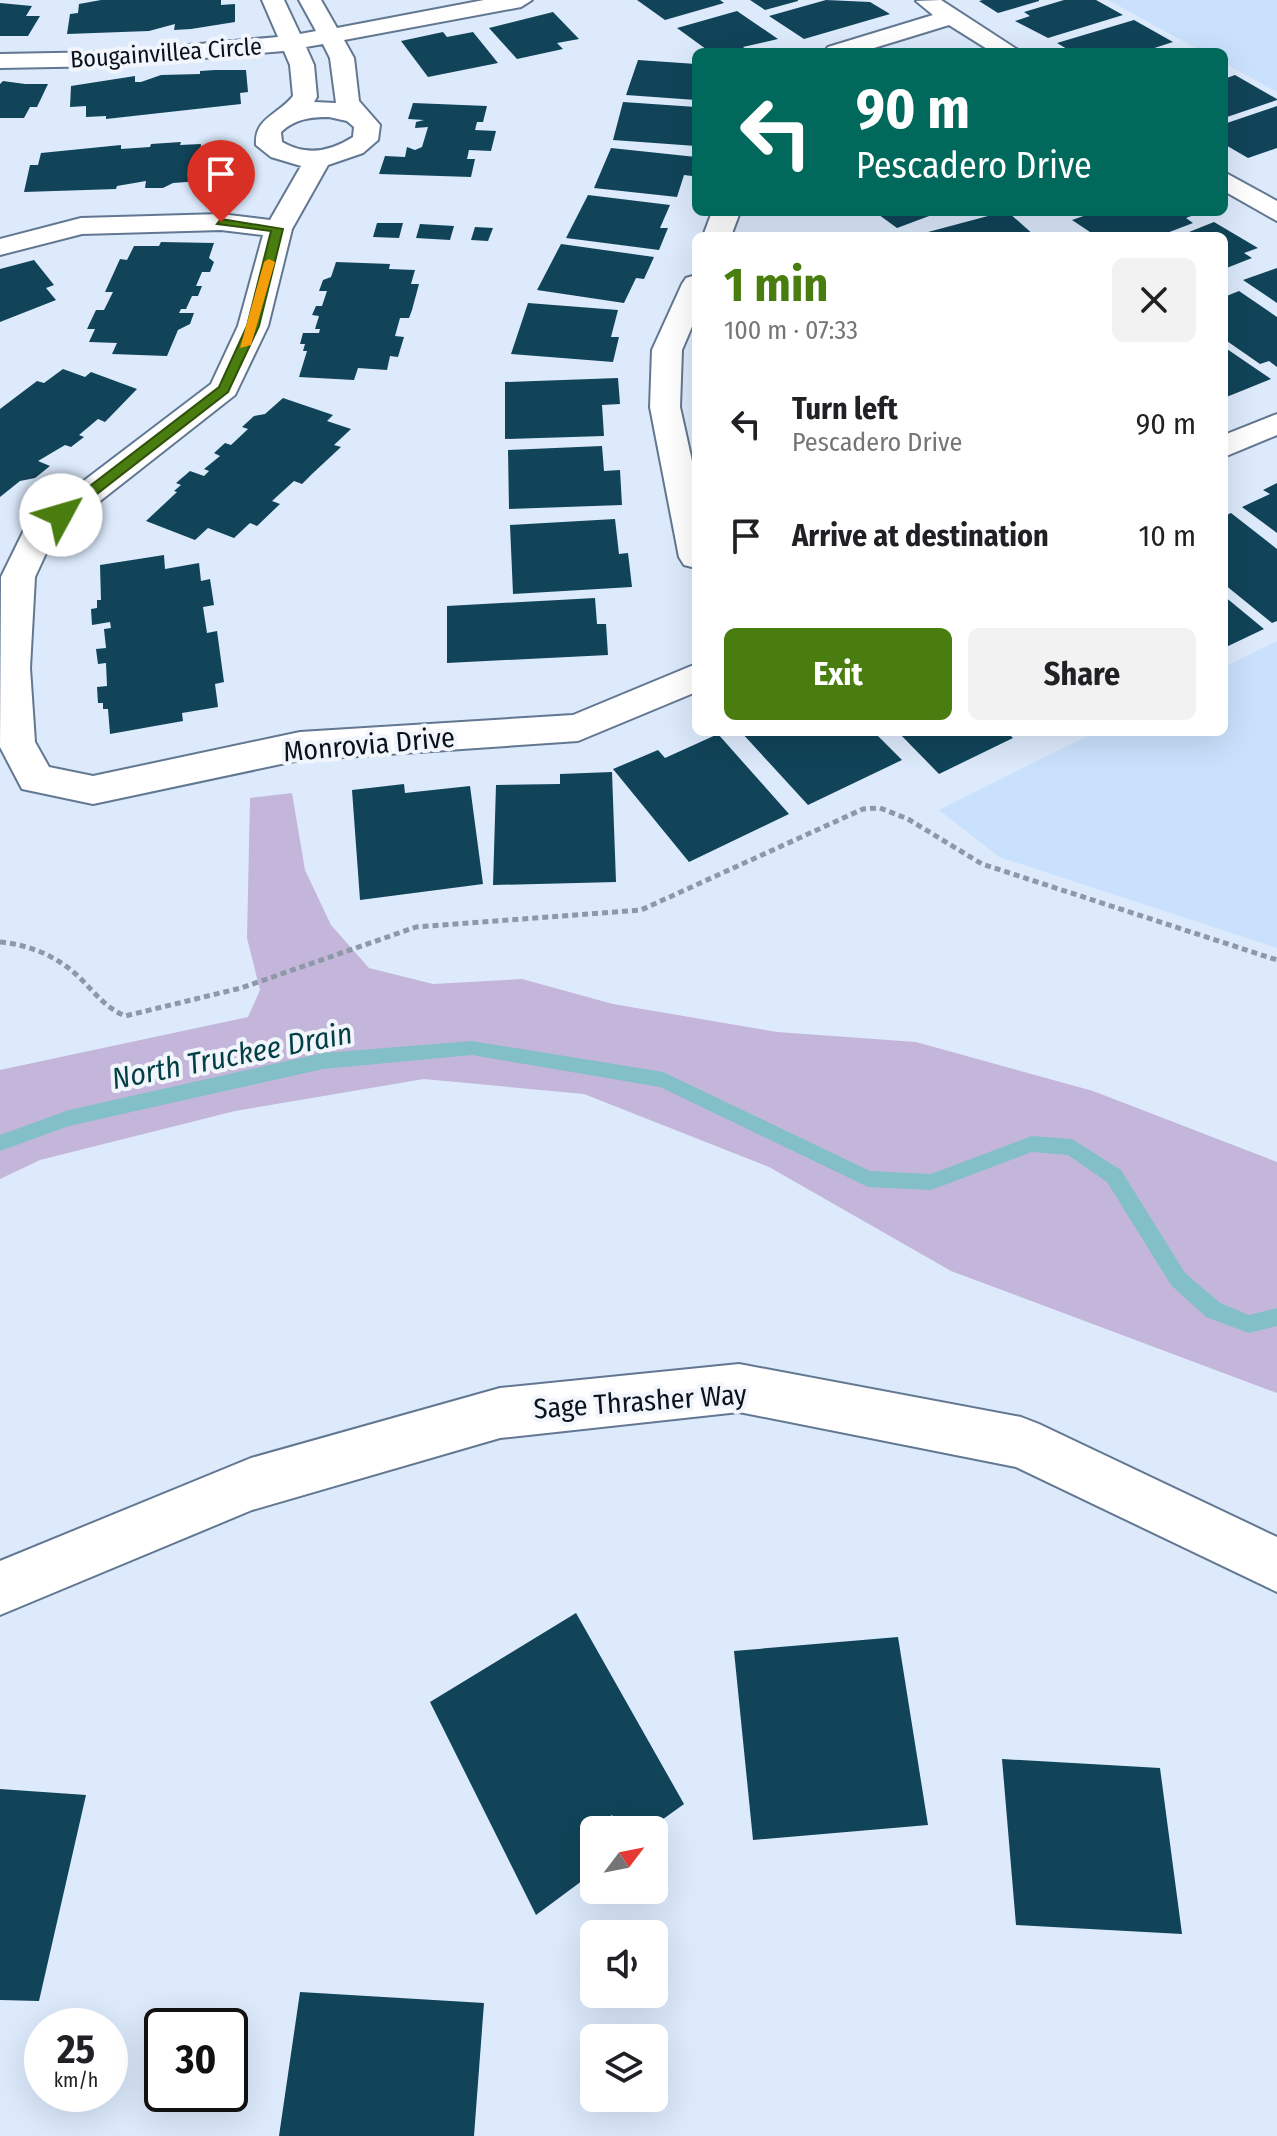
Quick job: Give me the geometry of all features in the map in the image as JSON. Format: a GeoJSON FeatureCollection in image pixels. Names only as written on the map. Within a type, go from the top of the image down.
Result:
{"type":"FeatureCollection","features":[{"type":"Feature","properties":{"kind":"street"},"geometry":{"type":"LineString","coordinates":[[273,0],[302,65],[305,97],[292,114]]}},
{"type":"Feature","properties":{"kind":"street"},"geometry":{"type":"LineString","coordinates":[[310,0],[342,58],[347,101],[367,125],[365,140],[354,149],[318,159],[294,157],[269,145],[268,131],[271,126],[292,114],[329,109],[356,115]]}},
{"type":"Feature","properties":{"kind":"street"},"geometry":{"type":"LineString","coordinates":[[331,36],[521,0]]}},
{"type":"Feature","properties":{"kind":"street"},"geometry":{"type":"LineString","coordinates":[[925,0],[1002,48]]}},
{"type":"Feature","properties":{"kind":"street"},"geometry":{"type":"LineString","coordinates":[[849,48],[951,17]]}},
{"type":"Feature","properties":{"kind":"street","name":"Bougainvillea Circle"},"geometry":{"type":"LineString","coordinates":[[0,61],[109,59],[254,47],[331,36]]}},
{"type":"Feature","properties":{"kind":"street"},"geometry":{"type":"LineString","coordinates":[[6,670],[18,577],[39,532],[224,389],[253,326],[278,229],[318,159]]}},
{"type":"Feature","properties":{"kind":"street"},"geometry":{"type":"LineString","coordinates":[[1228,182],[1277,213]]}},
{"type":"Feature","properties":{"kind":"street"},"geometry":{"type":"LineString","coordinates":[[0,247],[81,226],[221,222],[278,229]]}},
{"type":"Feature","properties":{"kind":"street"},"geometry":{"type":"LineString","coordinates":[[692,293],[667,350],[665,407],[692,538]]}},
{"type":"Feature","properties":{"kind":"street"},"geometry":{"type":"LineString","coordinates":[[1228,445],[1277,423]]}},
{"type":"Feature","properties":{"kind":"street","name":"Monrovia Drive"},"geometry":{"type":"LineString","coordinates":[[6,670],[16,742],[36,779],[93,790],[300,746],[578,728],[692,679]]}},
{"type":"Feature","properties":{"kind":"street","name":"Sage Thrasher Way"},"geometry":{"type":"LineString","coordinates":[[0,1588],[251,1484],[500,1413],[739,1388],[1021,1442],[1277,1565]]}},
{"type":"Feature","properties":{"kind":"path"},"geometry":{"type":"LineString","coordinates":[[0,942],[21,943],[49,955],[77,975],[113,1012],[125,1016],[241,988],[416,927],[641,910],[863,809],[880,808],[908,819],[982,864],[1277,960]]}},
{"type":"Feature","properties":{"kind":"shaded area"},"geometry":{"type":"Polygon","coordinates":[[[1108,0],[1277,0],[1277,92],[1228,65],[1228,48],[1196,48],[1108,0]]]}},
{"type":"Feature","properties":{"kind":"shaded area"},"geometry":{"type":"Polygon","coordinates":[[[1277,641],[1277,948],[999,857],[939,810],[1087,736],[1228,736],[1228,665],[1277,641]]]}},
{"type":"Feature","properties":{"kind":"shaded area"},"geometry":{"type":"Polygon","coordinates":[[[292,793],[305,870],[331,925],[369,968],[433,984],[522,979],[613,1004],[777,1032],[916,1042],[1093,1091],[1277,1162],[1277,1393],[951,1271],[769,1167],[584,1094],[424,1079],[235,1111],[40,1160],[0,1179],[0,1070],[248,1017],[260,990],[247,938],[250,798],[292,793]]]}},
{"type":"Feature","properties":{"kind":"building"},"geometry":{"type":"Polygon","coordinates":[[[101,0],[221,0],[221,5],[235,4],[235,22],[191,29],[174,30],[175,24],[149,31],[67,34],[70,14],[78,13],[79,4],[101,0]]]}},
{"type":"Feature","properties":{"kind":"building"},"geometry":{"type":"Polygon","coordinates":[[[637,0],[720,0],[724,3],[665,20],[637,0]]]}},
{"type":"Feature","properties":{"kind":"building"},"geometry":{"type":"Polygon","coordinates":[[[750,0],[798,0],[798,1],[765,10],[750,0]]]}},
{"type":"Feature","properties":{"kind":"building"},"geometry":{"type":"Polygon","coordinates":[[[826,0],[870,2],[890,14],[804,39],[769,16],[826,0]]]}},
{"type":"Feature","properties":{"kind":"building"},"geometry":{"type":"Polygon","coordinates":[[[1064,0],[1096,0],[1123,15],[1048,38],[1015,21],[1030,16],[1024,12],[1064,0]]]}},
{"type":"Feature","properties":{"kind":"building"},"geometry":{"type":"Polygon","coordinates":[[[979,1],[1039,1],[998,13],[979,1]]]}},
{"type":"Feature","properties":{"kind":"building"},"geometry":{"type":"Polygon","coordinates":[[[0,3],[32,6],[26,16],[40,16],[28,36],[0,36],[0,3]]]}},
{"type":"Feature","properties":{"kind":"building"},"geometry":{"type":"Polygon","coordinates":[[[737,11],[778,39],[744,48],[704,48],[677,28],[737,11]]]}},
{"type":"Feature","properties":{"kind":"building"},"geometry":{"type":"Polygon","coordinates":[[[553,12],[579,39],[557,43],[563,49],[517,59],[489,28],[553,12]]]}},
{"type":"Feature","properties":{"kind":"building"},"geometry":{"type":"Polygon","coordinates":[[[1134,20],[1173,42],[1154,48],[1065,48],[1057,43],[1134,20]]]}},
{"type":"Feature","properties":{"kind":"building"},"geometry":{"type":"Polygon","coordinates":[[[443,32],[447,37],[473,32],[498,63],[428,77],[401,41],[443,32]]]}},
{"type":"Feature","properties":{"kind":"building"},"geometry":{"type":"Polygon","coordinates":[[[638,60],[692,64],[692,100],[626,95],[638,60]]]}},
{"type":"Feature","properties":{"kind":"building"},"geometry":{"type":"Polygon","coordinates":[[[246,70],[248,92],[240,93],[241,104],[106,119],[106,116],[86,117],[86,106],[70,107],[71,86],[135,76],[135,82],[141,82],[161,75],[200,74],[200,71],[246,70]]]}},
{"type":"Feature","properties":{"kind":"building"},"geometry":{"type":"Polygon","coordinates":[[[1235,75],[1277,100],[1228,117],[1228,78],[1235,75]]]}},
{"type":"Feature","properties":{"kind":"building"},"geometry":{"type":"Polygon","coordinates":[[[3,81],[48,84],[37,107],[30,107],[24,118],[0,118],[0,84],[3,81]]]}},
{"type":"Feature","properties":{"kind":"building"},"geometry":{"type":"Polygon","coordinates":[[[623,102],[692,107],[692,146],[613,140],[623,102]]]}},
{"type":"Feature","properties":{"kind":"building"},"geometry":{"type":"Polygon","coordinates":[[[413,103],[487,106],[483,122],[477,122],[475,130],[496,131],[491,151],[469,150],[467,159],[475,159],[471,177],[379,174],[385,156],[405,157],[407,147],[415,150],[422,147],[428,127],[415,128],[416,122],[424,120],[408,119],[413,103]]]}},
{"type":"Feature","properties":{"kind":"building"},"geometry":{"type":"Polygon","coordinates":[[[1277,106],[1277,148],[1248,158],[1228,146],[1228,123],[1277,106]]]}},
{"type":"Feature","properties":{"kind":"building"},"geometry":{"type":"Polygon","coordinates":[[[181,142],[180,145],[201,144],[200,156],[216,156],[214,180],[173,183],[163,188],[145,188],[146,181],[117,186],[116,189],[24,192],[30,165],[38,165],[41,153],[121,145],[121,149],[150,147],[151,144],[181,142]]]}},
{"type":"Feature","properties":{"kind":"building"},"geometry":{"type":"Polygon","coordinates":[[[611,148],[692,157],[692,176],[684,175],[677,197],[594,188],[611,148]]]}},
{"type":"Feature","properties":{"kind":"building"},"geometry":{"type":"Polygon","coordinates":[[[588,195],[670,205],[660,228],[668,228],[659,250],[566,238],[588,195]]]}},
{"type":"Feature","properties":{"kind":"building"},"geometry":{"type":"Polygon","coordinates":[[[880,216],[929,216],[897,228],[880,216]]]}},
{"type":"Feature","properties":{"kind":"building"},"geometry":{"type":"Polygon","coordinates":[[[988,216],[1012,216],[1030,232],[928,232],[988,216]]]}},
{"type":"Feature","properties":{"kind":"building"},"geometry":{"type":"Polygon","coordinates":[[[1084,216],[1191,216],[1186,218],[1193,223],[1169,232],[1090,232],[1072,220],[1084,216]]]}},
{"type":"Feature","properties":{"kind":"building"},"geometry":{"type":"Polygon","coordinates":[[[1214,222],[1258,248],[1244,253],[1252,258],[1228,267],[1228,232],[1189,232],[1214,222]]]}},
{"type":"Feature","properties":{"kind":"building"},"geometry":{"type":"Polygon","coordinates":[[[377,223],[403,223],[399,238],[373,237],[377,223]]]}},
{"type":"Feature","properties":{"kind":"building"},"geometry":{"type":"Polygon","coordinates":[[[420,224],[454,226],[450,240],[416,238],[420,224]]]}},
{"type":"Feature","properties":{"kind":"building"},"geometry":{"type":"Polygon","coordinates":[[[475,227],[493,228],[488,241],[471,240],[475,227]]]}},
{"type":"Feature","properties":{"kind":"building"},"geometry":{"type":"Polygon","coordinates":[[[161,242],[214,243],[209,258],[214,262],[210,272],[202,272],[196,286],[202,286],[198,296],[192,296],[186,309],[181,309],[179,313],[194,313],[190,324],[178,330],[167,356],[112,354],[117,343],[89,342],[95,329],[87,329],[96,310],[104,310],[113,292],[105,292],[120,259],[127,260],[134,246],[159,246],[161,242]]]}},
{"type":"Feature","properties":{"kind":"building"},"geometry":{"type":"Polygon","coordinates":[[[561,244],[654,257],[644,279],[636,278],[624,303],[537,290],[561,244]]]}},
{"type":"Feature","properties":{"kind":"building"},"geometry":{"type":"Polygon","coordinates":[[[34,260],[54,285],[46,288],[56,300],[0,322],[0,269],[34,260]]]}},
{"type":"Feature","properties":{"kind":"building"},"geometry":{"type":"Polygon","coordinates":[[[336,262],[390,264],[389,269],[415,270],[411,284],[419,284],[412,310],[409,318],[400,318],[395,336],[404,337],[398,357],[390,356],[387,370],[358,368],[354,380],[299,377],[307,351],[303,351],[305,344],[300,344],[303,333],[319,333],[320,329],[315,329],[319,316],[312,315],[316,306],[322,306],[327,291],[319,291],[323,280],[331,277],[336,262]]]}},
{"type":"Feature","properties":{"kind":"building"},"geometry":{"type":"Polygon","coordinates":[[[1277,268],[1277,303],[1243,280],[1277,268]]]}},
{"type":"Feature","properties":{"kind":"building"},"geometry":{"type":"Polygon","coordinates":[[[1239,291],[1277,317],[1277,367],[1269,361],[1260,364],[1228,342],[1228,295],[1239,291]]]}},
{"type":"Feature","properties":{"kind":"building"},"geometry":{"type":"Polygon","coordinates":[[[528,303],[618,310],[611,337],[619,337],[613,362],[511,354],[528,303]]]}},
{"type":"Feature","properties":{"kind":"building"},"geometry":{"type":"Polygon","coordinates":[[[1228,350],[1271,379],[1228,396],[1228,350]]]}},
{"type":"Feature","properties":{"kind":"building"},"geometry":{"type":"Polygon","coordinates":[[[63,369],[85,377],[91,372],[137,389],[105,422],[98,419],[79,435],[84,437],[71,447],[65,445],[38,461],[50,466],[35,478],[20,481],[0,497],[0,409],[37,381],[44,383],[63,369]]]}},
{"type":"Feature","properties":{"kind":"building"},"geometry":{"type":"Polygon","coordinates":[[[618,378],[620,404],[602,405],[604,436],[505,439],[505,382],[618,378]]]}},
{"type":"Feature","properties":{"kind":"building"},"geometry":{"type":"Polygon","coordinates":[[[283,398],[333,415],[327,421],[351,429],[334,445],[341,447],[302,484],[294,481],[272,501],[280,504],[257,526],[250,523],[234,538],[208,528],[195,540],[146,521],[177,492],[174,491],[181,485],[176,483],[190,471],[204,476],[209,471],[204,469],[220,456],[214,453],[225,443],[231,445],[248,429],[242,427],[254,416],[265,414],[283,398]]]}},
{"type":"Feature","properties":{"kind":"building"},"geometry":{"type":"Polygon","coordinates":[[[602,446],[604,471],[620,470],[622,505],[509,509],[508,450],[602,446]]]}},
{"type":"Feature","properties":{"kind":"building"},"geometry":{"type":"Polygon","coordinates":[[[1277,483],[1277,533],[1242,507],[1270,494],[1263,490],[1277,483]]]}},
{"type":"Feature","properties":{"kind":"building"},"geometry":{"type":"Polygon","coordinates":[[[1231,513],[1277,549],[1277,621],[1272,623],[1228,587],[1228,514],[1231,513]]]}},
{"type":"Feature","properties":{"kind":"building"},"geometry":{"type":"Polygon","coordinates":[[[615,519],[619,554],[628,553],[632,587],[513,594],[510,525],[615,519]]]}},
{"type":"Feature","properties":{"kind":"building"},"geometry":{"type":"Polygon","coordinates":[[[164,555],[165,569],[199,563],[201,581],[210,579],[214,605],[203,607],[207,633],[217,631],[224,682],[215,684],[218,707],[182,713],[183,721],[110,734],[108,709],[103,709],[103,703],[98,703],[97,687],[107,686],[106,663],[98,664],[96,649],[106,648],[104,629],[111,628],[110,622],[92,625],[91,609],[97,608],[97,600],[101,600],[100,565],[164,555]]]}},
{"type":"Feature","properties":{"kind":"building"},"geometry":{"type":"Polygon","coordinates":[[[595,598],[597,624],[606,624],[608,655],[447,663],[447,606],[595,598]]]}},
{"type":"Feature","properties":{"kind":"building"},"geometry":{"type":"Polygon","coordinates":[[[1228,599],[1264,629],[1228,646],[1228,599]]]}},
{"type":"Feature","properties":{"kind":"building"},"geometry":{"type":"Polygon","coordinates":[[[720,736],[789,814],[689,862],[613,769],[658,750],[665,758],[720,736]]]}},
{"type":"Feature","properties":{"kind":"building"},"geometry":{"type":"Polygon","coordinates":[[[745,736],[878,736],[902,760],[808,805],[745,736]]]}},
{"type":"Feature","properties":{"kind":"building"},"geometry":{"type":"Polygon","coordinates":[[[902,736],[1013,738],[939,774],[902,736]]]}},
{"type":"Feature","properties":{"kind":"building"},"geometry":{"type":"Polygon","coordinates":[[[612,772],[616,882],[493,885],[496,785],[560,784],[560,774],[612,772]]]}},
{"type":"Feature","properties":{"kind":"building"},"geometry":{"type":"Polygon","coordinates":[[[404,784],[405,793],[470,786],[483,884],[360,900],[352,790],[404,784]]]}},
{"type":"Feature","properties":{"kind":"building"},"geometry":{"type":"Polygon","coordinates":[[[576,1613],[684,1804],[667,1816],[580,1816],[580,1882],[536,1915],[430,1702],[576,1613]]]}},
{"type":"Feature","properties":{"kind":"building"},"geometry":{"type":"Polygon","coordinates":[[[898,1637],[928,1825],[753,1840],[734,1651],[898,1637]]]}},
{"type":"Feature","properties":{"kind":"building"},"geometry":{"type":"Polygon","coordinates":[[[1002,1759],[1160,1768],[1182,1934],[1016,1925],[1002,1759]]]}},
{"type":"Feature","properties":{"kind":"building"},"geometry":{"type":"Polygon","coordinates":[[[0,1789],[86,1795],[39,2001],[0,2000],[0,1789]]]}},
{"type":"Feature","properties":{"kind":"building"},"geometry":{"type":"Polygon","coordinates":[[[300,1992],[484,2003],[474,2136],[279,2136],[300,1992]]]}},
{"type":"Feature","properties":{"kind":"waterway","name":"North Truckee Drain"},"geometry":{"type":"LineString","coordinates":[[0,1143],[69,1118],[323,1061],[472,1048],[663,1080],[868,1179],[931,1182],[1032,1144],[1072,1147],[1114,1176],[1178,1279],[1213,1310],[1249,1324],[1277,1317]]}},
{"type":"Feature","properties":{"kind":"slow traffic"},"geometry":{"type":"LineString","coordinates":[[245,345],[253,326],[269,262]]}},
{"type":"Feature","properties":{"kind":"route"},"geometry":{"type":"LineString","coordinates":[[61,515],[224,389],[253,326],[278,229],[221,222]]}}]}
